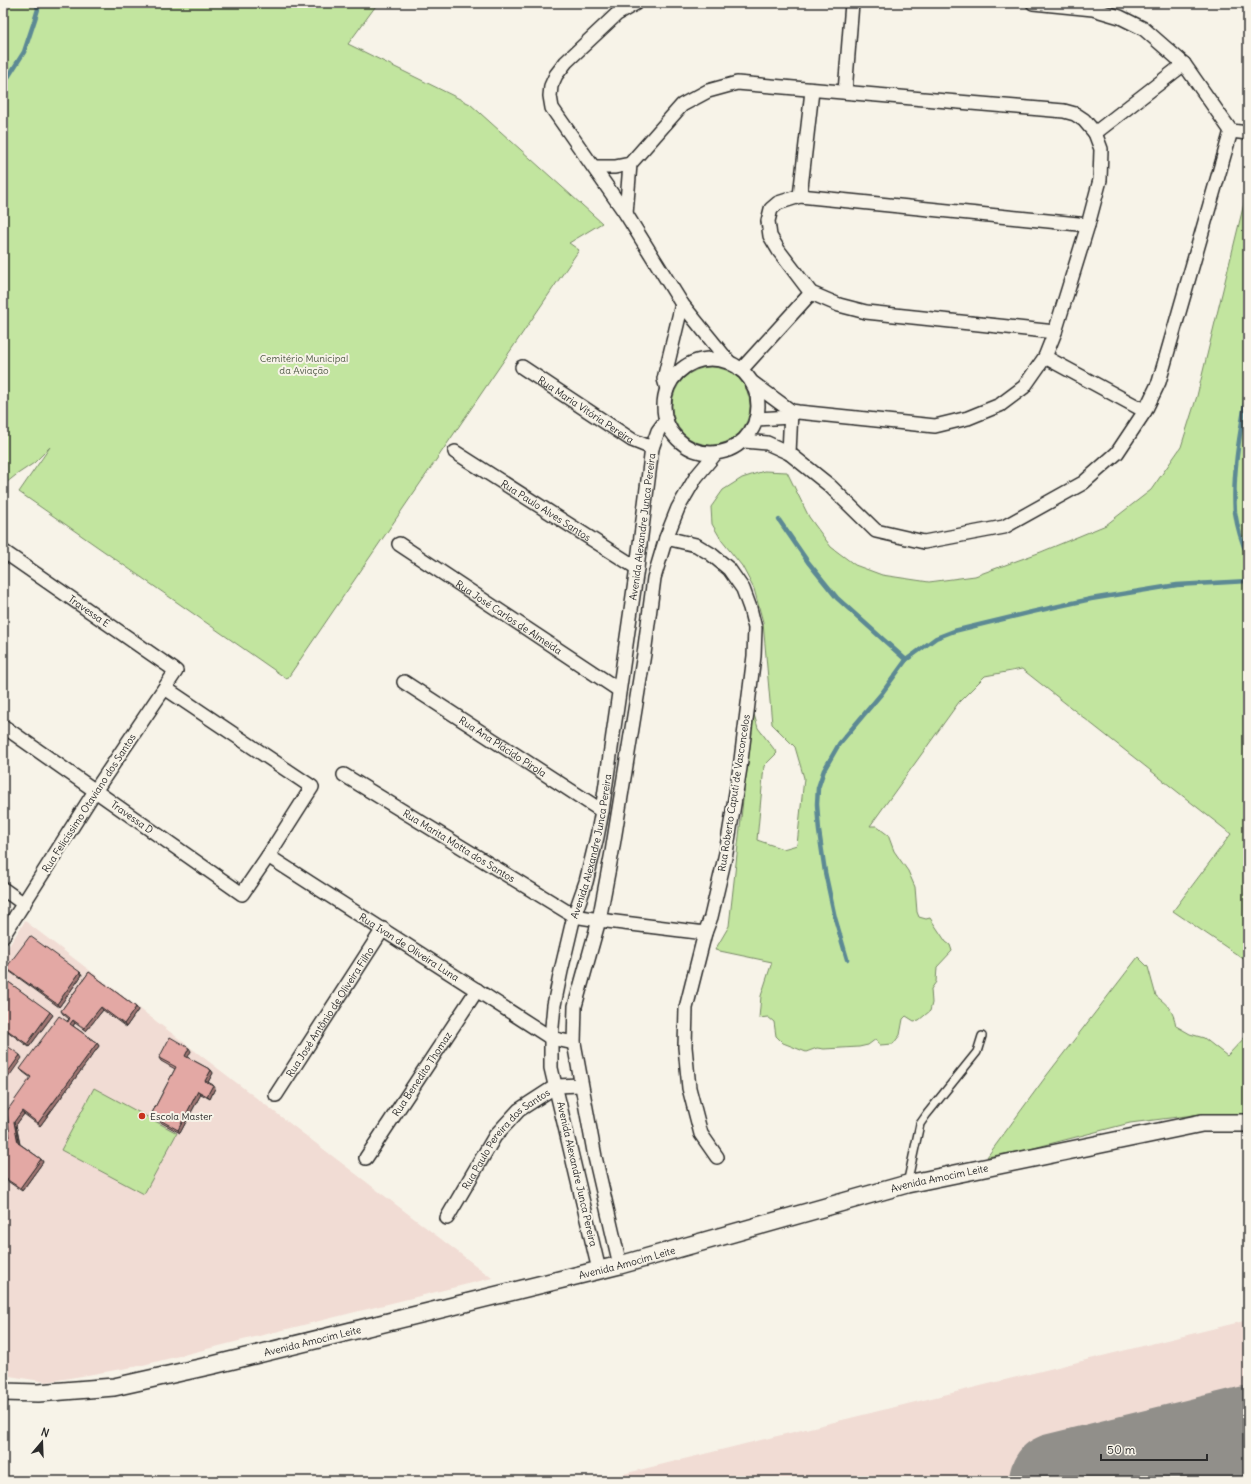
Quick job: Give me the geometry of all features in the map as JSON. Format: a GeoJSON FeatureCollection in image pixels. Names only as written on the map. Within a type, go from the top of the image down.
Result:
{"type":"FeatureCollection","features":[{"type":"Feature","properties":{"kind":"street"},"geometry":{"type":"LineString","coordinates":[[636,3],[617,14],[566,62],[556,75],[551,86],[550,96],[552,108],[626,214],[682,304],[729,362]]}},
{"type":"Feature","properties":{"kind":"street"},"geometry":{"type":"LineString","coordinates":[[845,92],[852,3]]}},
{"type":"Feature","properties":{"kind":"street"},"geometry":{"type":"LineString","coordinates":[[1033,3],[1093,9],[1120,17],[1144,29],[1184,64],[1231,131],[1248,133]]}},
{"type":"Feature","properties":{"kind":"street"},"geometry":{"type":"LineString","coordinates":[[1095,133],[1184,64]]}},
{"type":"Feature","properties":{"kind":"street"},"geometry":{"type":"LineString","coordinates":[[626,214],[630,164],[682,105],[708,91],[738,83],[812,91],[845,92],[1064,111],[1075,114],[1084,120],[1095,133],[1101,149],[1100,180],[1088,225],[1045,357],[1024,387],[1000,405],[968,418],[935,426],[791,414],[756,419]]}},
{"type":"Feature","properties":{"kind":"street"},"geometry":{"type":"LineString","coordinates":[[800,196],[812,91]]}},
{"type":"Feature","properties":{"kind":"street"},"geometry":{"type":"LineString","coordinates":[[744,440],[767,443],[789,453],[829,485],[876,531],[924,542],[1004,527],[1083,483],[1117,453],[1145,411],[1159,382],[1231,131]]}},
{"type":"Feature","properties":{"kind":"street"},"geometry":{"type":"LineString","coordinates":[[594,167],[606,168],[630,164]]}},
{"type":"Feature","properties":{"kind":"street"},"geometry":{"type":"LineString","coordinates":[[1054,332],[866,312],[839,305],[811,293],[779,251],[770,236],[768,221],[771,209],[778,203],[800,196],[1088,225]]}},
{"type":"Feature","properties":{"kind":"street"},"geometry":{"type":"LineString","coordinates":[[741,370],[811,293]]}},
{"type":"Feature","properties":{"kind":"street"},"geometry":{"type":"LineString","coordinates":[[667,389],[664,379],[682,304]]}},
{"type":"Feature","properties":{"kind":"street"},"geometry":{"type":"LineString","coordinates":[[1045,357],[1145,411]]}},
{"type":"Feature","properties":{"kind":"street"},"geometry":{"type":"LineString","coordinates":[[753,383],[757,393],[758,404],[756,419],[750,432],[744,440],[726,451],[706,453],[686,446],[674,434],[666,420],[664,399],[672,379],[687,365],[708,359],[719,359],[729,362],[741,370],[753,383],[791,414]]}},
{"type":"Feature","properties":{"kind":"street","name":"Rua Maria Vitória Pereira"},"geometry":{"type":"LineString","coordinates":[[522,367],[632,440],[652,448]]}},
{"type":"Feature","properties":{"kind":"street"},"geometry":{"type":"LineString","coordinates":[[789,453],[791,414]]}},
{"type":"Feature","properties":{"kind":"street","name":"Avenida Alexandre Junca Pereira"},"geometry":{"type":"LineString","coordinates":[[599,1270],[551,1068],[551,1038],[556,999],[574,916],[586,882],[602,812],[618,690],[637,568],[652,448],[658,431],[666,420]]}},
{"type":"Feature","properties":{"kind":"street","name":"Rua Paulo Alves Santos"},"geometry":{"type":"LineString","coordinates":[[455,452],[637,568]]}},
{"type":"Feature","properties":{"kind":"street","name":"Avenida Alexandre Junca Pereira"},"geometry":{"type":"LineString","coordinates":[[620,1265],[595,1157],[581,1085],[574,1043],[575,1006],[599,920],[612,852],[644,654],[654,578],[666,538],[678,508],[696,477],[716,453]]}},
{"type":"Feature","properties":{"kind":"street","name":"Rua Roberto Caputi de Vasconcelos"},"geometry":{"type":"LineString","coordinates":[[666,538],[696,545],[711,554],[729,569],[743,589],[755,628],[754,656],[726,853],[711,918],[705,933],[686,1008],[685,1047],[689,1088],[701,1134],[717,1157]]}},
{"type":"Feature","properties":{"kind":"street","name":"Rua José Carlos de Almeida"},"geometry":{"type":"LineString","coordinates":[[399,544],[618,690]]}},
{"type":"Feature","properties":{"kind":"street","name":"Travessa E"},"geometry":{"type":"LineString","coordinates":[[3,551],[176,671]]}},
{"type":"Feature","properties":{"kind":"street","name":"Rua Felicissimo Otaviano dos Santos"},"geometry":{"type":"LineString","coordinates":[[3,936],[95,791],[176,671]]}},
{"type":"Feature","properties":{"kind":"street","name":"Rua Ana Plácido Pirola"},"geometry":{"type":"LineString","coordinates":[[404,682],[602,812]]}},
{"type":"Feature","properties":{"kind":"street"},"geometry":{"type":"LineString","coordinates":[[165,688],[312,787],[268,856]]}},
{"type":"Feature","properties":{"kind":"street","name":"Travessa D"},"geometry":{"type":"LineString","coordinates":[[3,726],[242,894],[268,856]]}},
{"type":"Feature","properties":{"kind":"street","name":"Rua Marita Motta dos Santos"},"geometry":{"type":"LineString","coordinates":[[344,775],[574,916]]}},
{"type":"Feature","properties":{"kind":"street","name":"Rua Ivan de Oliveira Luna"},"geometry":{"type":"LineString","coordinates":[[268,856],[551,1038]]}},
{"type":"Feature","properties":{"kind":"street"},"geometry":{"type":"LineString","coordinates":[[3,889],[24,904]]}},
{"type":"Feature","properties":{"kind":"street"},"geometry":{"type":"LineString","coordinates":[[574,916],[705,933]]}},
{"type":"Feature","properties":{"kind":"street","name":"Rua José Antônio de Oliveira Filho"},"geometry":{"type":"LineString","coordinates":[[276,1095],[383,929]]}},
{"type":"Feature","properties":{"kind":"street","name":"Rua Benedito Thomaz"},"geometry":{"type":"LineString","coordinates":[[366,1158],[477,990]]}},
{"type":"Feature","properties":{"kind":"street"},"geometry":{"type":"LineString","coordinates":[[551,1038],[574,1043]]}},
{"type":"Feature","properties":{"kind":"street","name":"Rua Paulo Pereira dos Santos"},"geometry":{"type":"LineString","coordinates":[[447,1218],[495,1136],[519,1110],[544,1092],[556,1086],[581,1085]]}},
{"type":"Feature","properties":{"kind":"street","name":"Avenida Amocim Leite"},"geometry":{"type":"LineString","coordinates":[[3,1392],[38,1393],[114,1387],[213,1365],[620,1265],[907,1184],[1196,1124],[1233,1122],[1248,1123]]}},
{"type":"Feature","properties":{"kind":"lane"},"geometry":{"type":"LineString","coordinates":[[907,1184],[920,1124],[926,1114],[977,1052],[982,1036]]}},
{"type":"Feature","properties":{"kind":"shaded area","name":"Escola Master"},"geometry":{"type":"Polygon","coordinates":[[[25,921],[492,1278],[139,1366],[47,1382],[3,1375],[3,955],[25,921]]]}},
{"type":"Feature","properties":{"kind":"shaded area"},"geometry":{"type":"Polygon","coordinates":[[[1248,1320],[1248,1481],[595,1481],[1248,1320]]]}},
{"type":"Feature","properties":{"kind":"green space","name":"Cemitério Municipal da Aviação"},"geometry":{"type":"Polygon","coordinates":[[[3,3],[378,3],[348,44],[470,104],[602,223],[569,243],[579,250],[287,679],[19,492],[50,447],[34,463],[6,483],[3,482],[3,3]]]}},
{"type":"Feature","properties":{"kind":"green space"},"geometry":{"type":"Polygon","coordinates":[[[1248,187],[1248,962],[1173,911],[1231,834],[1022,669],[985,676],[959,702],[870,826],[876,826],[888,835],[894,851],[908,871],[915,887],[917,912],[919,917],[926,919],[930,918],[946,942],[950,945],[952,951],[937,967],[936,982],[931,989],[932,1003],[930,1011],[919,1020],[914,1021],[906,1016],[903,1019],[900,1035],[893,1044],[880,1045],[876,1039],[868,1045],[859,1047],[817,1048],[806,1052],[783,1043],[776,1036],[774,1022],[768,1017],[759,1018],[761,996],[772,962],[715,950],[729,926],[753,711],[758,728],[777,753],[764,766],[757,840],[783,849],[797,845],[804,778],[795,747],[772,724],[763,622],[754,589],[742,566],[722,541],[712,524],[711,507],[723,490],[742,478],[764,471],[787,472],[809,517],[831,547],[855,565],[882,575],[929,582],[975,576],[1041,552],[1106,525],[1151,490],[1181,447],[1197,396],[1248,187]]]}},
{"type":"Feature","properties":{"kind":"green space"},"geometry":{"type":"Polygon","coordinates":[[[711,367],[726,370],[739,378],[747,391],[750,406],[747,421],[739,434],[726,442],[711,445],[696,442],[683,434],[675,421],[672,406],[675,391],[683,378],[696,370],[711,367]]]}},
{"type":"Feature","properties":{"kind":"green space"},"geometry":{"type":"Polygon","coordinates":[[[1138,957],[1148,967],[1156,996],[1169,1008],[1176,1026],[1190,1034],[1204,1038],[1227,1056],[1248,1034],[1248,1114],[1202,1114],[1130,1123],[1026,1150],[987,1157],[1047,1075],[1138,957]]]}},
{"type":"Feature","properties":{"kind":"green space"},"geometry":{"type":"Polygon","coordinates":[[[94,1088],[177,1133],[144,1194],[61,1150],[94,1088]]]}},
{"type":"Feature","properties":{"kind":"building"},"geometry":{"type":"Polygon","coordinates":[[[30,936],[80,972],[57,1004],[6,968],[30,936]]]}},
{"type":"Feature","properties":{"kind":"building"},"geometry":{"type":"Polygon","coordinates":[[[89,972],[136,1007],[124,1024],[101,1007],[84,1028],[73,1020],[70,1024],[97,1043],[38,1123],[22,1111],[14,1122],[18,1143],[41,1159],[20,1188],[3,1177],[3,1133],[10,1137],[7,1111],[31,1077],[20,1069],[59,1016],[68,1022],[70,1018],[61,1011],[89,972]]]}},
{"type":"Feature","properties":{"kind":"building"},"geometry":{"type":"Polygon","coordinates":[[[3,978],[50,1012],[27,1044],[3,1027],[3,978]]]}},
{"type":"Feature","properties":{"kind":"building"},"geometry":{"type":"Polygon","coordinates":[[[170,1037],[189,1048],[185,1056],[211,1070],[205,1081],[213,1085],[207,1096],[198,1091],[178,1130],[151,1115],[176,1067],[159,1058],[170,1037]]]}},
{"type":"Feature","properties":{"kind":"building"},"geometry":{"type":"Polygon","coordinates":[[[3,1043],[20,1055],[3,1079],[3,1043]]]}},
{"type":"Feature","properties":{"kind":"waterway"},"geometry":{"type":"LineString","coordinates":[[3,85],[24,52],[38,9],[36,3]]}},
{"type":"Feature","properties":{"kind":"waterway"},"geometry":{"type":"LineString","coordinates":[[1248,387],[1236,465],[1234,497],[1237,523],[1248,556]]}},
{"type":"Feature","properties":{"kind":"waterway"},"geometry":{"type":"LineString","coordinates":[[779,520],[808,562],[837,598],[906,660]]}},
{"type":"Feature","properties":{"kind":"waterway"},"geometry":{"type":"LineString","coordinates":[[847,959],[835,918],[825,872],[819,831],[817,804],[818,788],[824,770],[839,744],[882,693],[906,660],[936,638],[954,631],[1032,612],[1091,599],[1177,585],[1248,581]]}},
{"type":"Feature","properties":{"kind":"runway"},"geometry":{"type":"LineString","coordinates":[[1057,1481],[1248,1434]]}},
{"type":"Feature","properties":{"kind":"place","name":"Escola Master"},"geometry":{"type":"Point","coordinates":[142,1116]}}]}
